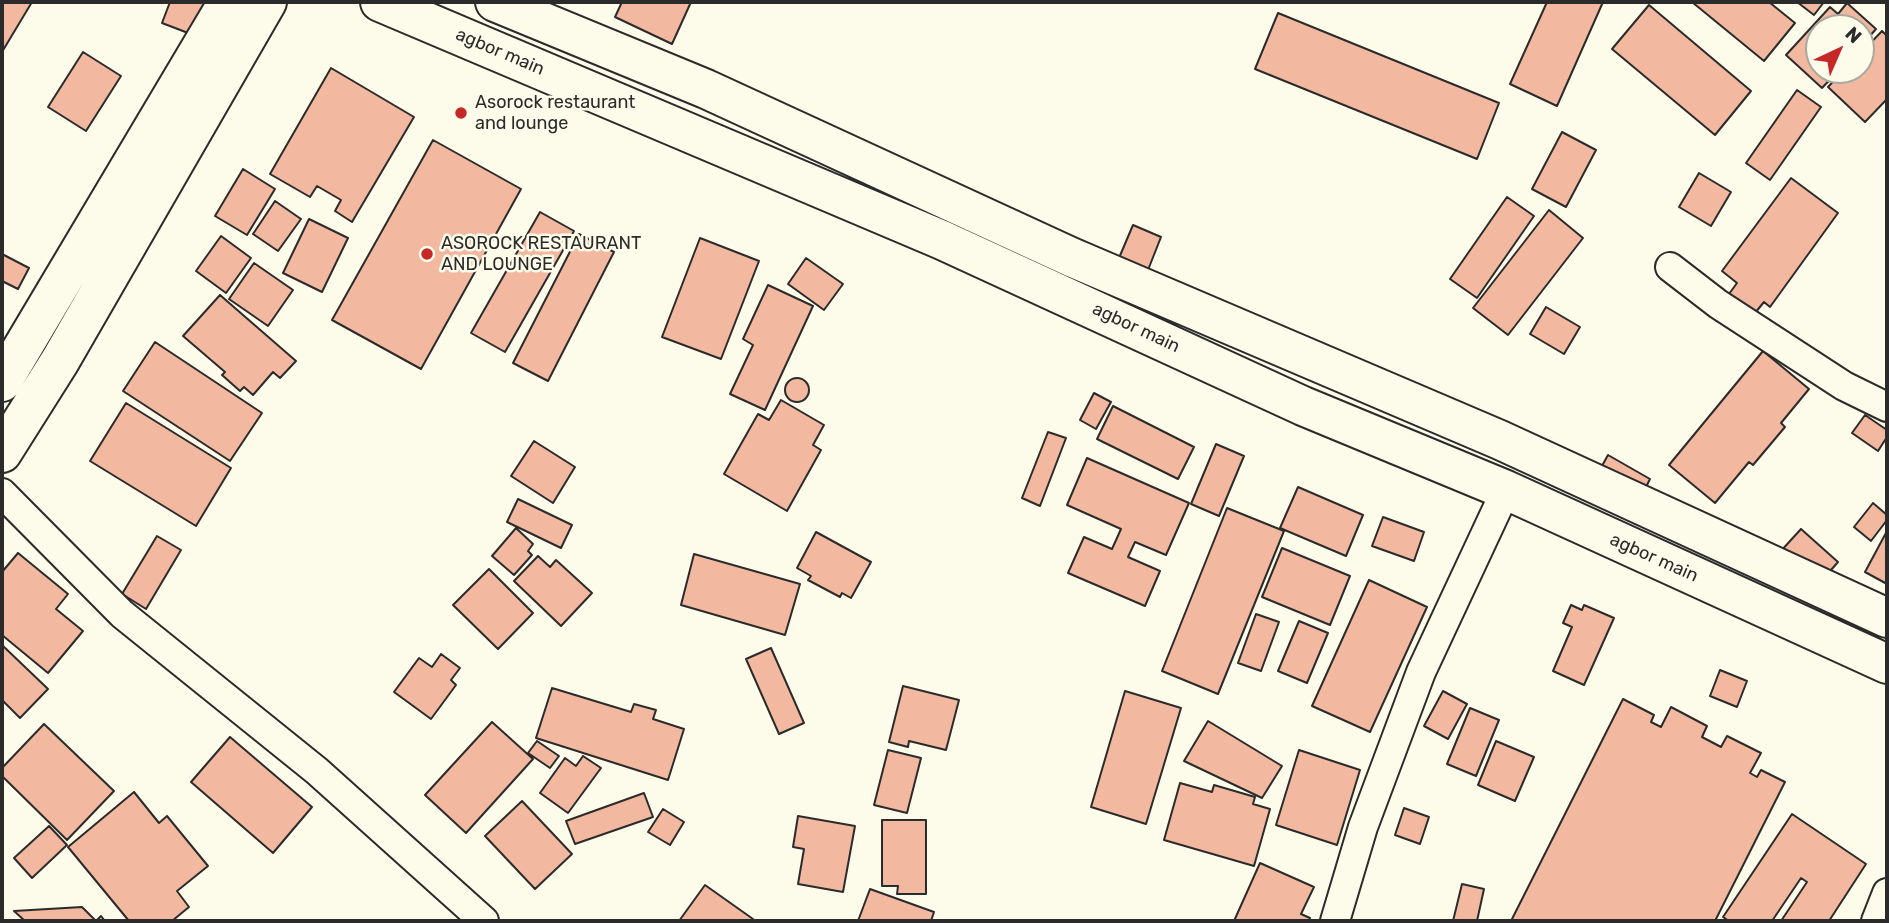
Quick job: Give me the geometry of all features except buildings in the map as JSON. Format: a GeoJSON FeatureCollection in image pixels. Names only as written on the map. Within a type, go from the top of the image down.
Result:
{"type":"FeatureCollection","features":[{"type":"Feature","properties":{"kind":"main road"},"geometry":{"type":"LineString","coordinates":[[2,382],[228,2]]}},
{"type":"Feature","properties":{"kind":"main road"},"geometry":{"type":"LineString","coordinates":[[2,453],[60,361],[267,2]]}},
{"type":"Feature","properties":{"kind":"main road","name":"agbor main"},"geometry":{"type":"LineString","coordinates":[[380,2],[942,240],[1303,406],[1506,490],[1887,664]]}},
{"type":"Feature","properties":{"kind":"main road"},"geometry":{"type":"LineString","coordinates":[[495,2],[706,89],[1084,263],[1500,440],[1887,618]]}},
{"type":"Feature","properties":{"kind":"street"},"geometry":{"type":"LineString","coordinates":[[1671,267],[1718,304],[1844,387],[1887,407]]}},
{"type":"Feature","properties":{"kind":"street"},"geometry":{"type":"LineString","coordinates":[[1335,921],[1363,827],[1421,672],[1506,490]]}},
{"type":"Feature","properties":{"kind":"street"},"geometry":{"type":"LineString","coordinates":[[2,494],[122,614],[317,771],[484,921]]}},
{"type":"Feature","properties":{"kind":"street"},"geometry":{"type":"LineString","coordinates":[[1876,921],[1887,893]]}},
{"type":"Feature","properties":{"kind":"place","name":"Asorock restaurant and lounge"},"geometry":{"type":"Point","coordinates":[461,113]}},
{"type":"Feature","properties":{"kind":"place","name":"ASOROCK RESTAURANT AND LOUNGE"},"geometry":{"type":"Point","coordinates":[427,254]}}]}
